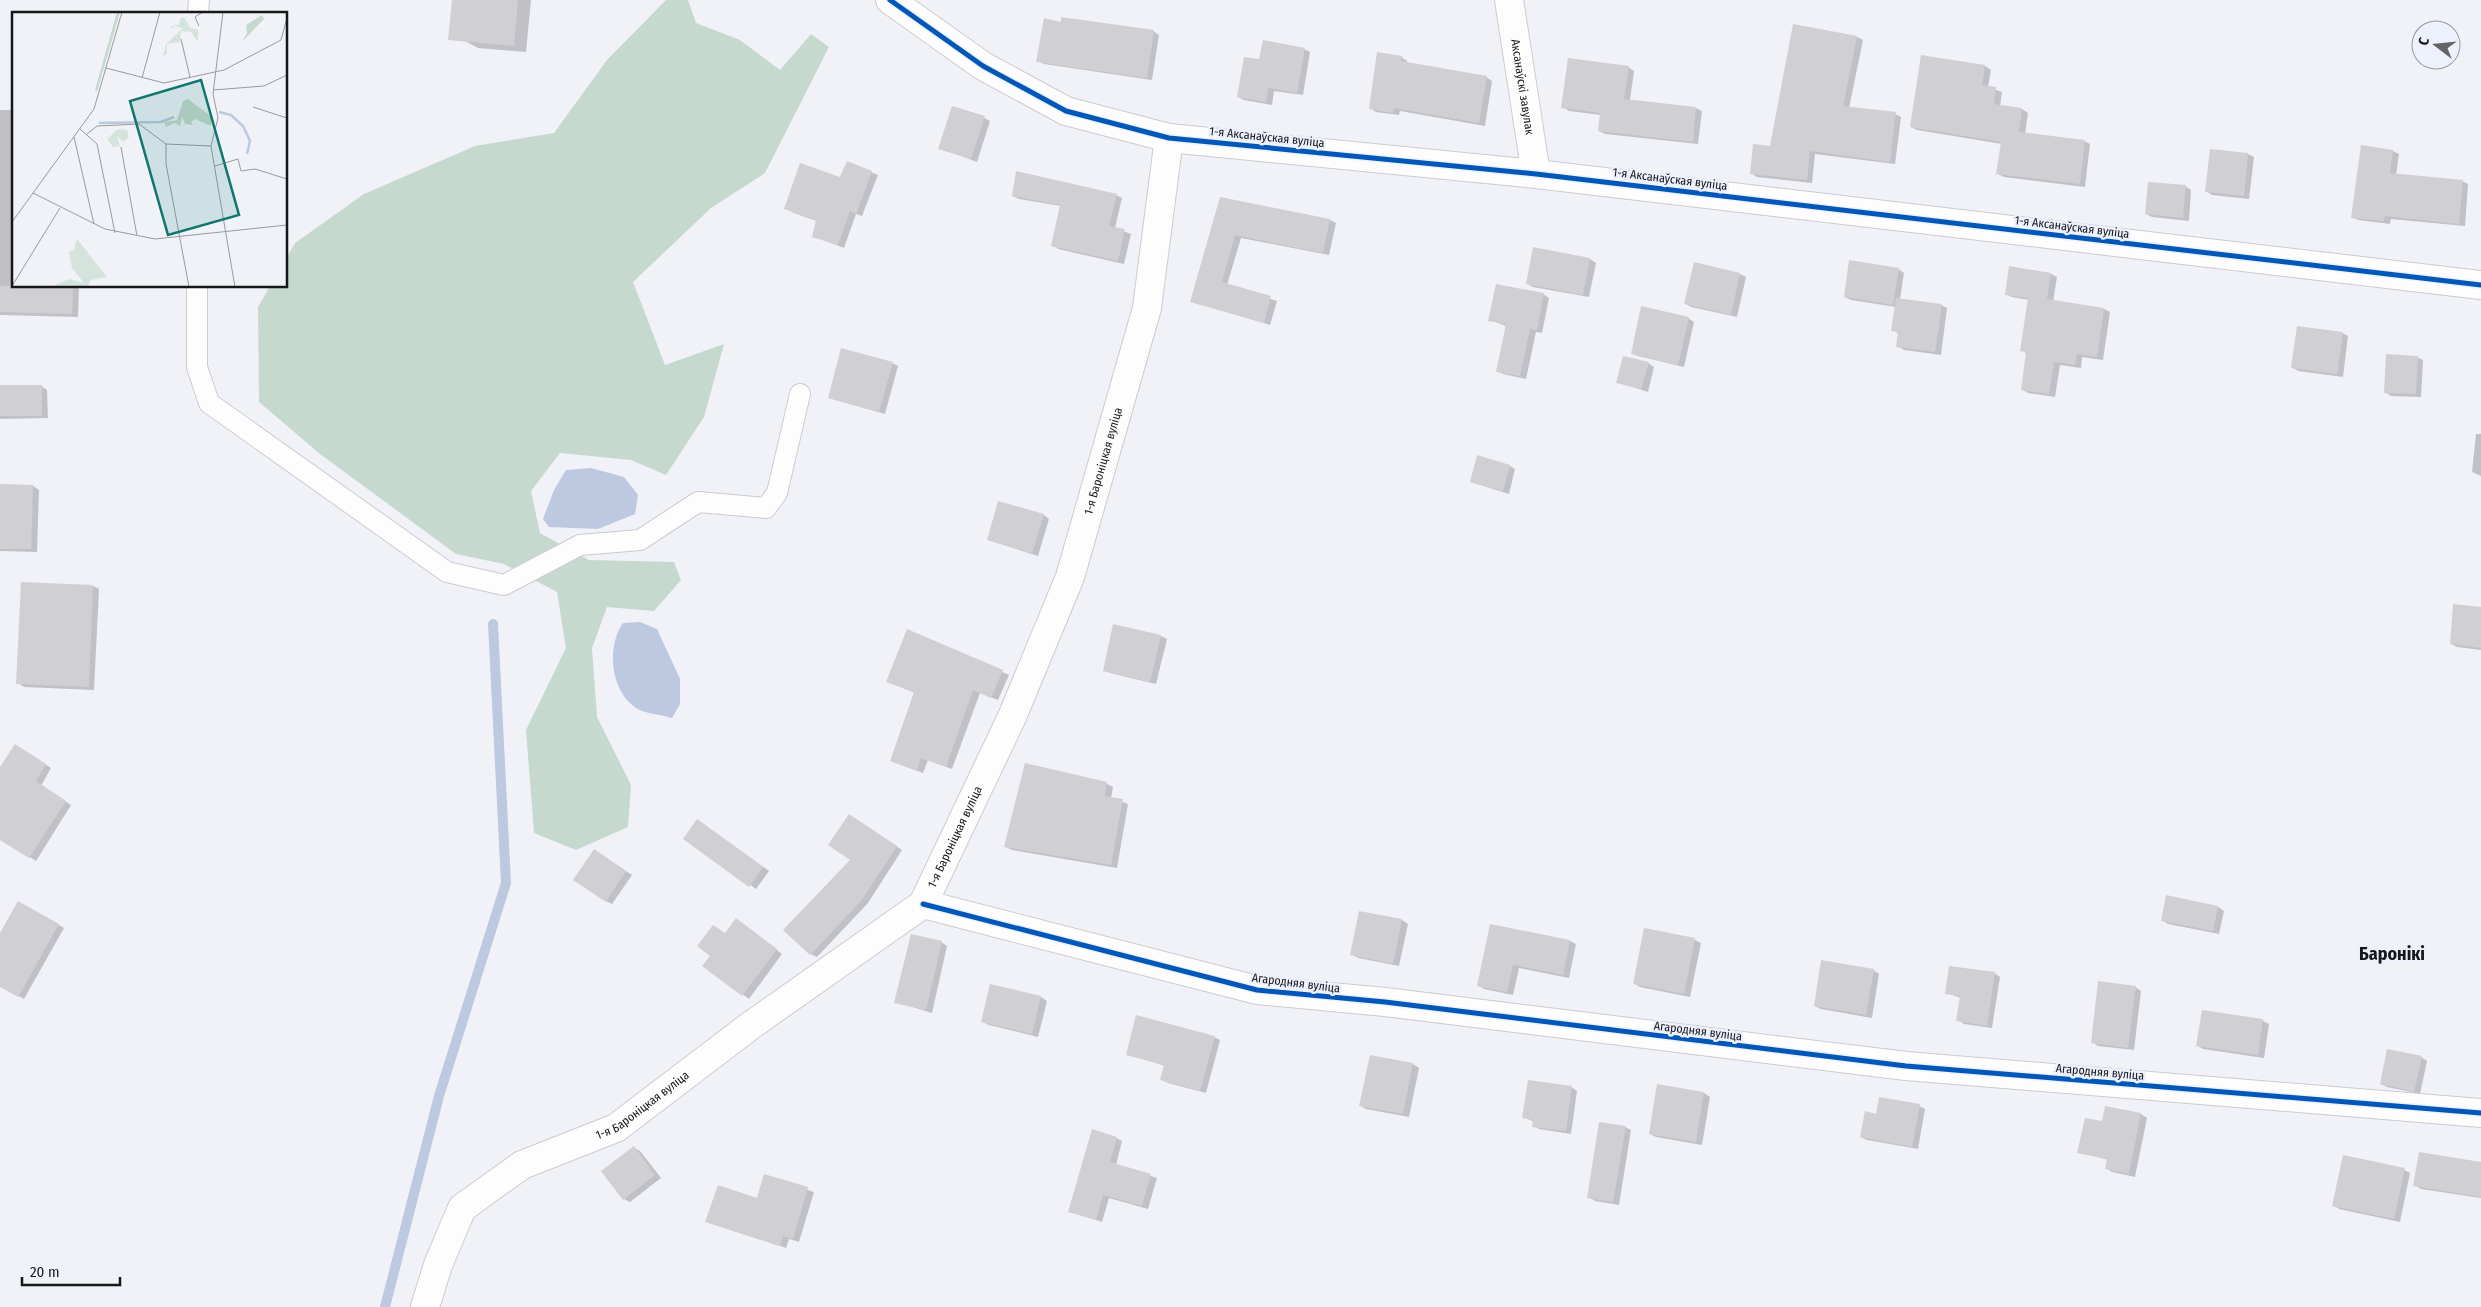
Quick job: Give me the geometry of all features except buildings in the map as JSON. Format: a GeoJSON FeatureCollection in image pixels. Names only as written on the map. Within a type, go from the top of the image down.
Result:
{"type":"FeatureCollection","features":[{"type":"Feature","properties":{"kind":"street","name":"1-я Аксанаўская вуліца"},"geometry":{"type":"LineString","coordinates":[[890,0],[983,66],[1066,111],[1169,138],[1536,174],[2481,285]]}},
{"type":"Feature","properties":{"kind":"street","name":"Аксанаўскі завулак"},"geometry":{"type":"LineString","coordinates":[[1509,0],[1536,174]]}},
{"type":"Feature","properties":{"kind":"street","name":"1-я Бароніцкая вуліца"},"geometry":{"type":"LineString","coordinates":[[425,1307],[438,1265],[462,1208],[522,1165],[616,1128],[750,1026],[923,904],[1012,717],[1070,576],[1147,308],[1169,138]]}},
{"type":"Feature","properties":{"kind":"street","name":"Агародняя вуліца"},"geometry":{"type":"LineString","coordinates":[[923,904],[1257,990],[1385,1002],[1906,1066],[2481,1113]]}},
{"type":"Feature","properties":{"kind":"lane"},"geometry":{"type":"LineString","coordinates":[[197,288],[197,367],[209,403],[447,572],[504,585],[580,545],[640,540],[698,502],[766,508],[777,492],[800,394]]}},
{"type":"Feature","properties":{"kind":"green space"},"geometry":{"type":"Polygon","coordinates":[[[666,0],[688,0],[696,23],[740,40],[780,70],[811,34],[829,47],[765,173],[711,208],[633,282],[665,365],[724,344],[704,417],[666,475],[631,460],[560,453],[531,491],[540,533],[589,560],[674,562],[681,580],[654,611],[607,607],[592,648],[597,717],[631,785],[628,827],[576,850],[534,833],[526,730],[566,648],[557,592],[504,564],[456,554],[320,454],[259,402],[258,307],[269,288],[288,288],[288,255],[295,243],[364,194],[475,146],[554,133],[607,60],[666,0]]]}},
{"type":"Feature","properties":{"kind":"water"},"geometry":{"type":"Polygon","coordinates":[[[591,468],[624,477],[638,495],[635,514],[598,529],[549,527],[543,519],[554,490],[566,470],[591,468]]]}},
{"type":"Feature","properties":{"kind":"water"},"geometry":{"type":"Polygon","coordinates":[[[640,622],[657,629],[680,679],[680,704],[672,718],[642,711],[632,705],[623,695],[618,684],[613,658],[617,633],[623,623],[640,622]]]}},
{"type":"Feature","properties":{"kind":"waterway"},"geometry":{"type":"LineString","coordinates":[[385,1307],[439,1096],[506,883],[493,624]]}},
{"type":"Feature","properties":{"kind":"cycle path"},"geometry":{"type":"LineString","coordinates":[[890,0],[983,66],[1066,111],[1169,138],[1536,174],[2481,285]]}},
{"type":"Feature","properties":{"kind":"cycle path"},"geometry":{"type":"LineString","coordinates":[[923,904],[1257,990],[1385,1002],[1906,1066],[2481,1113]]}},
{"type":"Feature","properties":{"kind":"district","name":"Баронікі"},"geometry":{"type":"Point","coordinates":[2392,954]}}]}
